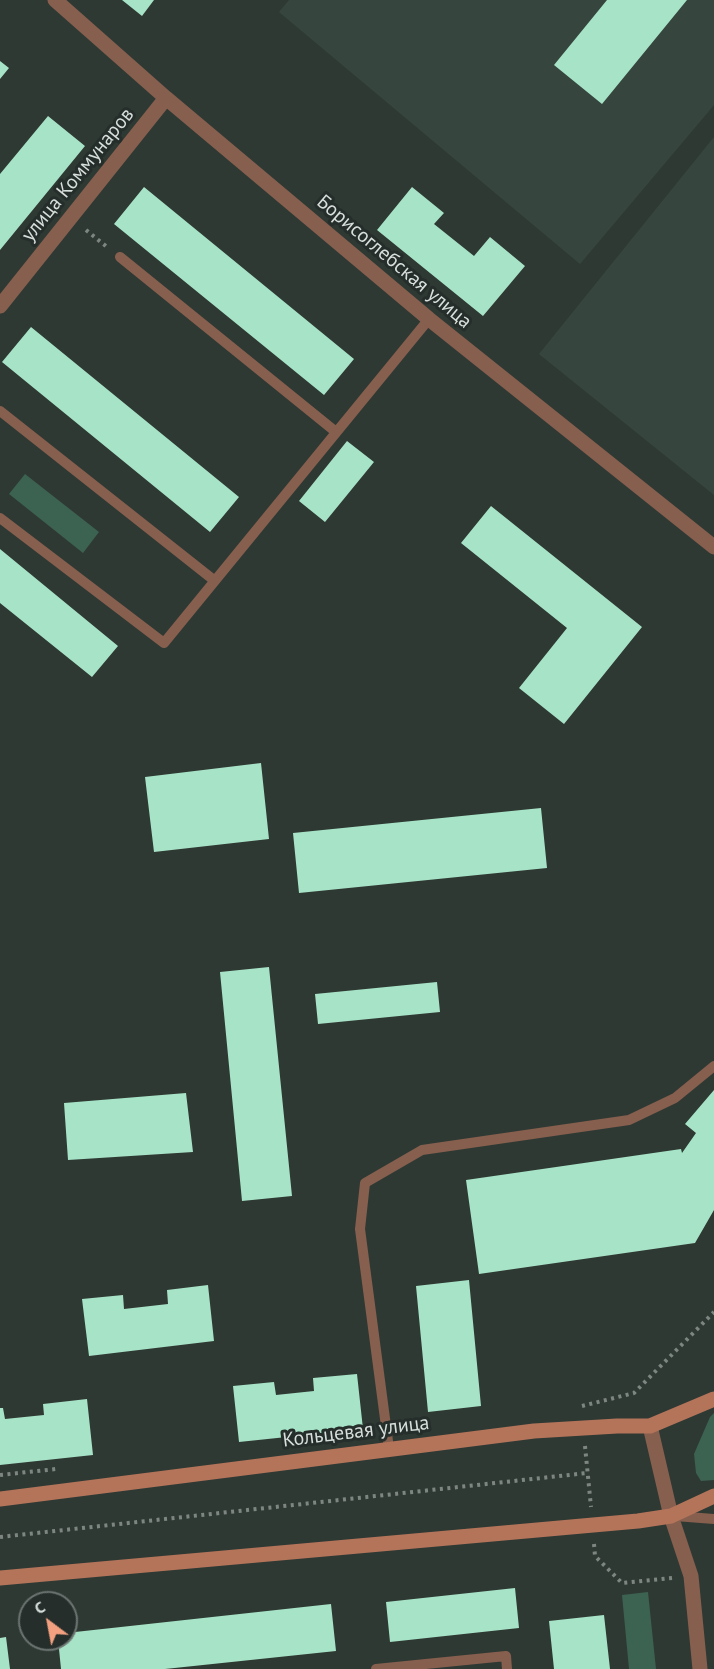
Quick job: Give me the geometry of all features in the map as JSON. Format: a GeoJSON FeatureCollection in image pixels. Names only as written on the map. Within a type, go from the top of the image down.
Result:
{"type":"FeatureCollection","features":[{"type":"Feature","properties":{"kind":"main road","name":"Кольцевая улица"},"geometry":{"type":"LineString","coordinates":[[0,1499],[389,1449],[584,1427],[650,1426],[714,1399]]}},
{"type":"Feature","properties":{"kind":"main road"},"geometry":{"type":"LineString","coordinates":[[0,1578],[638,1521],[671,1516],[714,1496]]}},
{"type":"Feature","properties":{"kind":"street","name":"Борисоглебская улица"},"geometry":{"type":"LineString","coordinates":[[55,0],[166,98],[429,319],[714,547]]}},
{"type":"Feature","properties":{"kind":"street","name":"улица Коммунаров"},"geometry":{"type":"LineString","coordinates":[[0,306],[166,98]]}},
{"type":"Feature","properties":{"kind":"street"},"geometry":{"type":"LineString","coordinates":[[650,1426],[671,1516],[691,1576],[700,1669]]}},
{"type":"Feature","properties":{"kind":"lane"},"geometry":{"type":"LineString","coordinates":[[120,257],[336,432]]}},
{"type":"Feature","properties":{"kind":"lane"},"geometry":{"type":"LineString","coordinates":[[0,518],[164,643],[429,319]]}},
{"type":"Feature","properties":{"kind":"lane"},"geometry":{"type":"LineString","coordinates":[[0,411],[215,581]]}},
{"type":"Feature","properties":{"kind":"lane"},"geometry":{"type":"LineString","coordinates":[[389,1449],[360,1229],[364,1183],[422,1150],[629,1119],[675,1098],[714,1066]]}},
{"type":"Feature","properties":{"kind":"lane"},"geometry":{"type":"LineString","coordinates":[[671,1516],[714,1520]]}},
{"type":"Feature","properties":{"kind":"lane"},"geometry":{"type":"LineString","coordinates":[[376,1669],[506,1656],[507,1669]]}},
{"type":"Feature","properties":{"kind":"path"},"geometry":{"type":"LineString","coordinates":[[86,230],[120,257]]}},
{"type":"Feature","properties":{"kind":"path"},"geometry":{"type":"LineString","coordinates":[[584,1406],[587,1473],[595,1556],[622,1583]]}},
{"type":"Feature","properties":{"kind":"path"},"geometry":{"type":"LineString","coordinates":[[0,1537],[587,1473]]}},
{"type":"Feature","properties":{"kind":"shaded area"},"geometry":{"type":"Polygon","coordinates":[[[289,0],[714,0],[714,105],[580,264],[279,12],[289,0]]]}},
{"type":"Feature","properties":{"kind":"shaded area"},"geometry":{"type":"Polygon","coordinates":[[[714,137],[714,495],[539,354],[714,137]]]}},
{"type":"Feature","properties":{"kind":"green space"},"geometry":{"type":"Polygon","coordinates":[[[25,474],[99,532],[83,553],[9,494],[25,474]]]}},
{"type":"Feature","properties":{"kind":"green space"},"geometry":{"type":"Polygon","coordinates":[[[714,1413],[714,1480],[701,1481],[696,1473],[694,1454],[710,1417],[714,1413]]]}},
{"type":"Feature","properties":{"kind":"green space"},"geometry":{"type":"Polygon","coordinates":[[[648,1592],[656,1669],[629,1669],[622,1595],[648,1592]]]}},
{"type":"Feature","properties":{"kind":"building"},"geometry":{"type":"Polygon","coordinates":[[[122,0],[154,0],[142,16],[122,0]]]}},
{"type":"Feature","properties":{"kind":"building"},"geometry":{"type":"Polygon","coordinates":[[[607,0],[687,0],[602,104],[554,65],[607,0]]]}},
{"type":"Feature","properties":{"kind":"building"},"geometry":{"type":"Polygon","coordinates":[[[0,61],[9,68],[0,79],[0,61]]]}},
{"type":"Feature","properties":{"kind":"building"},"geometry":{"type":"Polygon","coordinates":[[[48,116],[85,146],[0,250],[0,174],[48,116]]]}},
{"type":"Feature","properties":{"kind":"building"},"geometry":{"type":"Polygon","coordinates":[[[144,187],[354,359],[324,395],[114,224],[144,187]]]}},
{"type":"Feature","properties":{"kind":"building"},"geometry":{"type":"Polygon","coordinates":[[[412,187],[444,213],[434,224],[474,256],[490,237],[525,266],[483,316],[377,230],[412,187]]]}},
{"type":"Feature","properties":{"kind":"building"},"geometry":{"type":"Polygon","coordinates":[[[31,327],[239,497],[210,532],[2,362],[31,327]]]}},
{"type":"Feature","properties":{"kind":"building"},"geometry":{"type":"Polygon","coordinates":[[[347,441],[374,462],[325,522],[299,501],[347,441]]]}},
{"type":"Feature","properties":{"kind":"building"},"geometry":{"type":"Polygon","coordinates":[[[491,506],[642,627],[564,724],[519,688],[567,628],[461,543],[491,506]]]}},
{"type":"Feature","properties":{"kind":"building"},"geometry":{"type":"Polygon","coordinates":[[[0,549],[118,646],[92,677],[0,603],[0,549]]]}},
{"type":"Feature","properties":{"kind":"building"},"geometry":{"type":"Polygon","coordinates":[[[261,763],[269,839],[154,852],[145,777],[261,763]]]}},
{"type":"Feature","properties":{"kind":"building"},"geometry":{"type":"Polygon","coordinates":[[[541,808],[547,868],[299,893],[293,833],[541,808]]]}},
{"type":"Feature","properties":{"kind":"building"},"geometry":{"type":"Polygon","coordinates":[[[269,967],[292,1196],[242,1201],[220,972],[269,967]]]}},
{"type":"Feature","properties":{"kind":"building"},"geometry":{"type":"Polygon","coordinates":[[[437,982],[440,1012],[318,1024],[315,994],[437,982]]]}},
{"type":"Feature","properties":{"kind":"building"},"geometry":{"type":"Polygon","coordinates":[[[714,1090],[714,1210],[695,1243],[479,1274],[466,1180],[681,1149],[682,1153],[696,1133],[685,1124],[714,1090]]]}},
{"type":"Feature","properties":{"kind":"building"},"geometry":{"type":"Polygon","coordinates":[[[186,1093],[193,1152],[68,1160],[64,1103],[186,1093]]]}},
{"type":"Feature","properties":{"kind":"building"},"geometry":{"type":"Polygon","coordinates":[[[469,1280],[481,1406],[428,1412],[416,1286],[469,1280]]]}},
{"type":"Feature","properties":{"kind":"building"},"geometry":{"type":"Polygon","coordinates":[[[208,1285],[214,1341],[89,1356],[82,1299],[123,1295],[124,1309],[168,1304],[167,1290],[208,1285]]]}},
{"type":"Feature","properties":{"kind":"building"},"geometry":{"type":"Polygon","coordinates":[[[357,1374],[363,1429],[239,1442],[233,1386],[274,1382],[276,1395],[314,1391],[313,1378],[357,1374]]]}},
{"type":"Feature","properties":{"kind":"building"},"geometry":{"type":"Polygon","coordinates":[[[87,1399],[93,1455],[0,1465],[0,1408],[3,1408],[5,1419],[44,1415],[43,1404],[87,1399]]]}},
{"type":"Feature","properties":{"kind":"building"},"geometry":{"type":"Polygon","coordinates":[[[515,1588],[519,1628],[390,1642],[386,1602],[515,1588]]]}},
{"type":"Feature","properties":{"kind":"building"},"geometry":{"type":"Polygon","coordinates":[[[331,1604],[336,1651],[165,1669],[61,1669],[59,1651],[78,1651],[78,1632],[331,1604]]]}},
{"type":"Feature","properties":{"kind":"building"},"geometry":{"type":"Polygon","coordinates":[[[604,1615],[610,1669],[554,1669],[549,1621],[604,1615]]]}},
{"type":"Feature","properties":{"kind":"building"},"geometry":{"type":"Polygon","coordinates":[[[6,1637],[10,1669],[0,1669],[0,1638],[6,1637]]]}}]}
